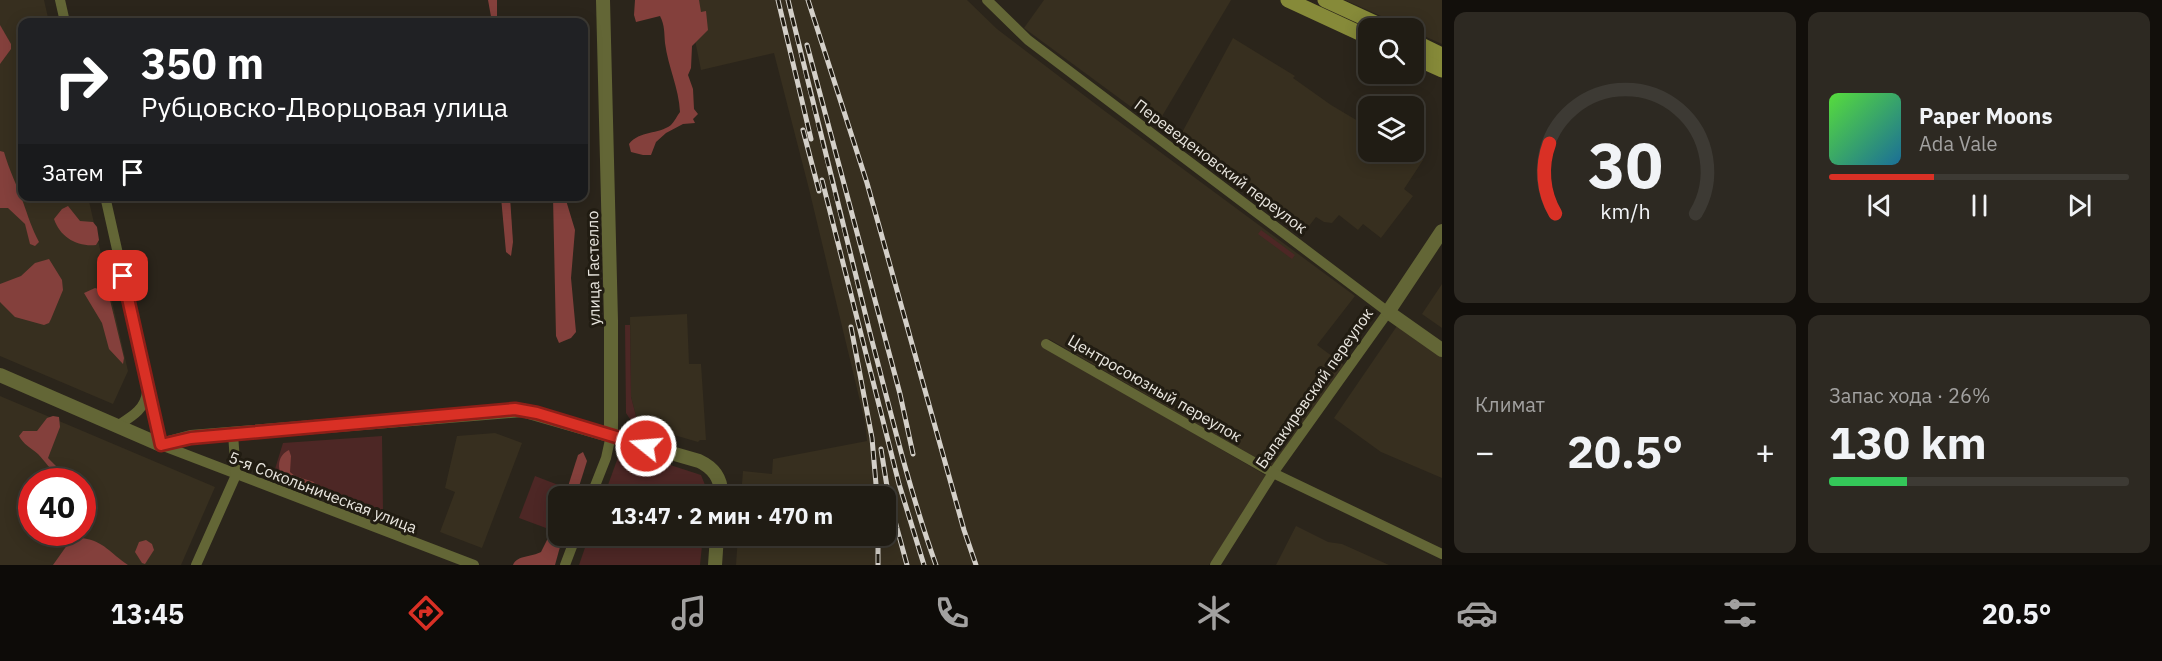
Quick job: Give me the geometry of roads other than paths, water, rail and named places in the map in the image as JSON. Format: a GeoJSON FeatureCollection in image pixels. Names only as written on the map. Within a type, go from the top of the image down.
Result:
{"type":"FeatureCollection","features":[{"type":"Feature","properties":{"kind":"main road"},"geometry":{"type":"LineString","coordinates":[[1288,0],[1358,32]]}},
{"type":"Feature","properties":{"kind":"main road"},"geometry":{"type":"LineString","coordinates":[[1325,0],[1364,18]]}},
{"type":"Feature","properties":{"kind":"main road"},"geometry":{"type":"LineString","coordinates":[[1424,46],[1442,54]]}},
{"type":"Feature","properties":{"kind":"main road"},"geometry":{"type":"LineString","coordinates":[[1424,62],[1442,70]]}},
{"type":"Feature","properties":{"kind":"street"},"geometry":{"type":"LineString","coordinates":[[60,0],[64,18]]}},
{"type":"Feature","properties":{"kind":"street","name":"улица Гастелло"},"geometry":{"type":"LineString","coordinates":[[595,486],[606,458],[611,435],[611,321],[603,0]]}},
{"type":"Feature","properties":{"kind":"street","name":"Переведеновский переулок"},"geometry":{"type":"LineString","coordinates":[[987,0],[1028,40],[1388,312],[1442,350]]}},
{"type":"Feature","properties":{"kind":"street"},"geometry":{"type":"LineString","coordinates":[[106,201],[161,445]]}},
{"type":"Feature","properties":{"kind":"street","name":"Балакиревский переулок"},"geometry":{"type":"LineString","coordinates":[[1215,565],[1273,473],[1388,312],[1442,231]]}},
{"type":"Feature","properties":{"kind":"street","name":"Центросоюзный переулок"},"geometry":{"type":"LineString","coordinates":[[1046,344],[1273,473],[1442,554]]}},
{"type":"Feature","properties":{"kind":"street"},"geometry":{"type":"LineString","coordinates":[[0,375],[161,445],[191,438],[515,409],[537,413],[699,461],[711,467],[718,477],[719,486]]}},
{"type":"Feature","properties":{"kind":"street"},"geometry":{"type":"LineString","coordinates":[[117,426],[141,409],[146,399],[147,385]]}},
{"type":"Feature","properties":{"kind":"street"},"geometry":{"type":"LineString","coordinates":[[196,565],[236,475],[233,434]]}},
{"type":"Feature","properties":{"kind":"street","name":"5-я Сокольническая улица"},"geometry":{"type":"LineString","coordinates":[[161,445],[474,565]]}},
{"type":"Feature","properties":{"kind":"street"},"geometry":{"type":"LineString","coordinates":[[565,565],[572,546]]}},
{"type":"Feature","properties":{"kind":"street"},"geometry":{"type":"LineString","coordinates":[[715,565],[716,546]]}},
{"type":"Feature","properties":{"kind":"railway"},"geometry":{"type":"LineString","coordinates":[[778,0],[811,139]]}},
{"type":"Feature","properties":{"kind":"railway"},"geometry":{"type":"LineString","coordinates":[[788,0],[893,423],[936,565]]}},
{"type":"Feature","properties":{"kind":"railway"},"geometry":{"type":"LineString","coordinates":[[808,0],[867,183],[964,530],[976,565]]}},
{"type":"Feature","properties":{"kind":"railway"},"geometry":{"type":"LineString","coordinates":[[807,45],[900,394],[913,454]]}},
{"type":"Feature","properties":{"kind":"railway"},"geometry":{"type":"LineString","coordinates":[[803,130],[819,191]]}},
{"type":"Feature","properties":{"kind":"railway"},"geometry":{"type":"LineString","coordinates":[[822,180],[899,484],[924,565]]}},
{"type":"Feature","properties":{"kind":"railway"},"geometry":{"type":"LineString","coordinates":[[851,327],[872,438],[876,486]]}},
{"type":"Feature","properties":{"kind":"railway"},"geometry":{"type":"LineString","coordinates":[[881,449],[889,499],[907,565]]}},
{"type":"Feature","properties":{"kind":"railway"},"geometry":{"type":"LineString","coordinates":[[878,546],[878,565]]}}]}
